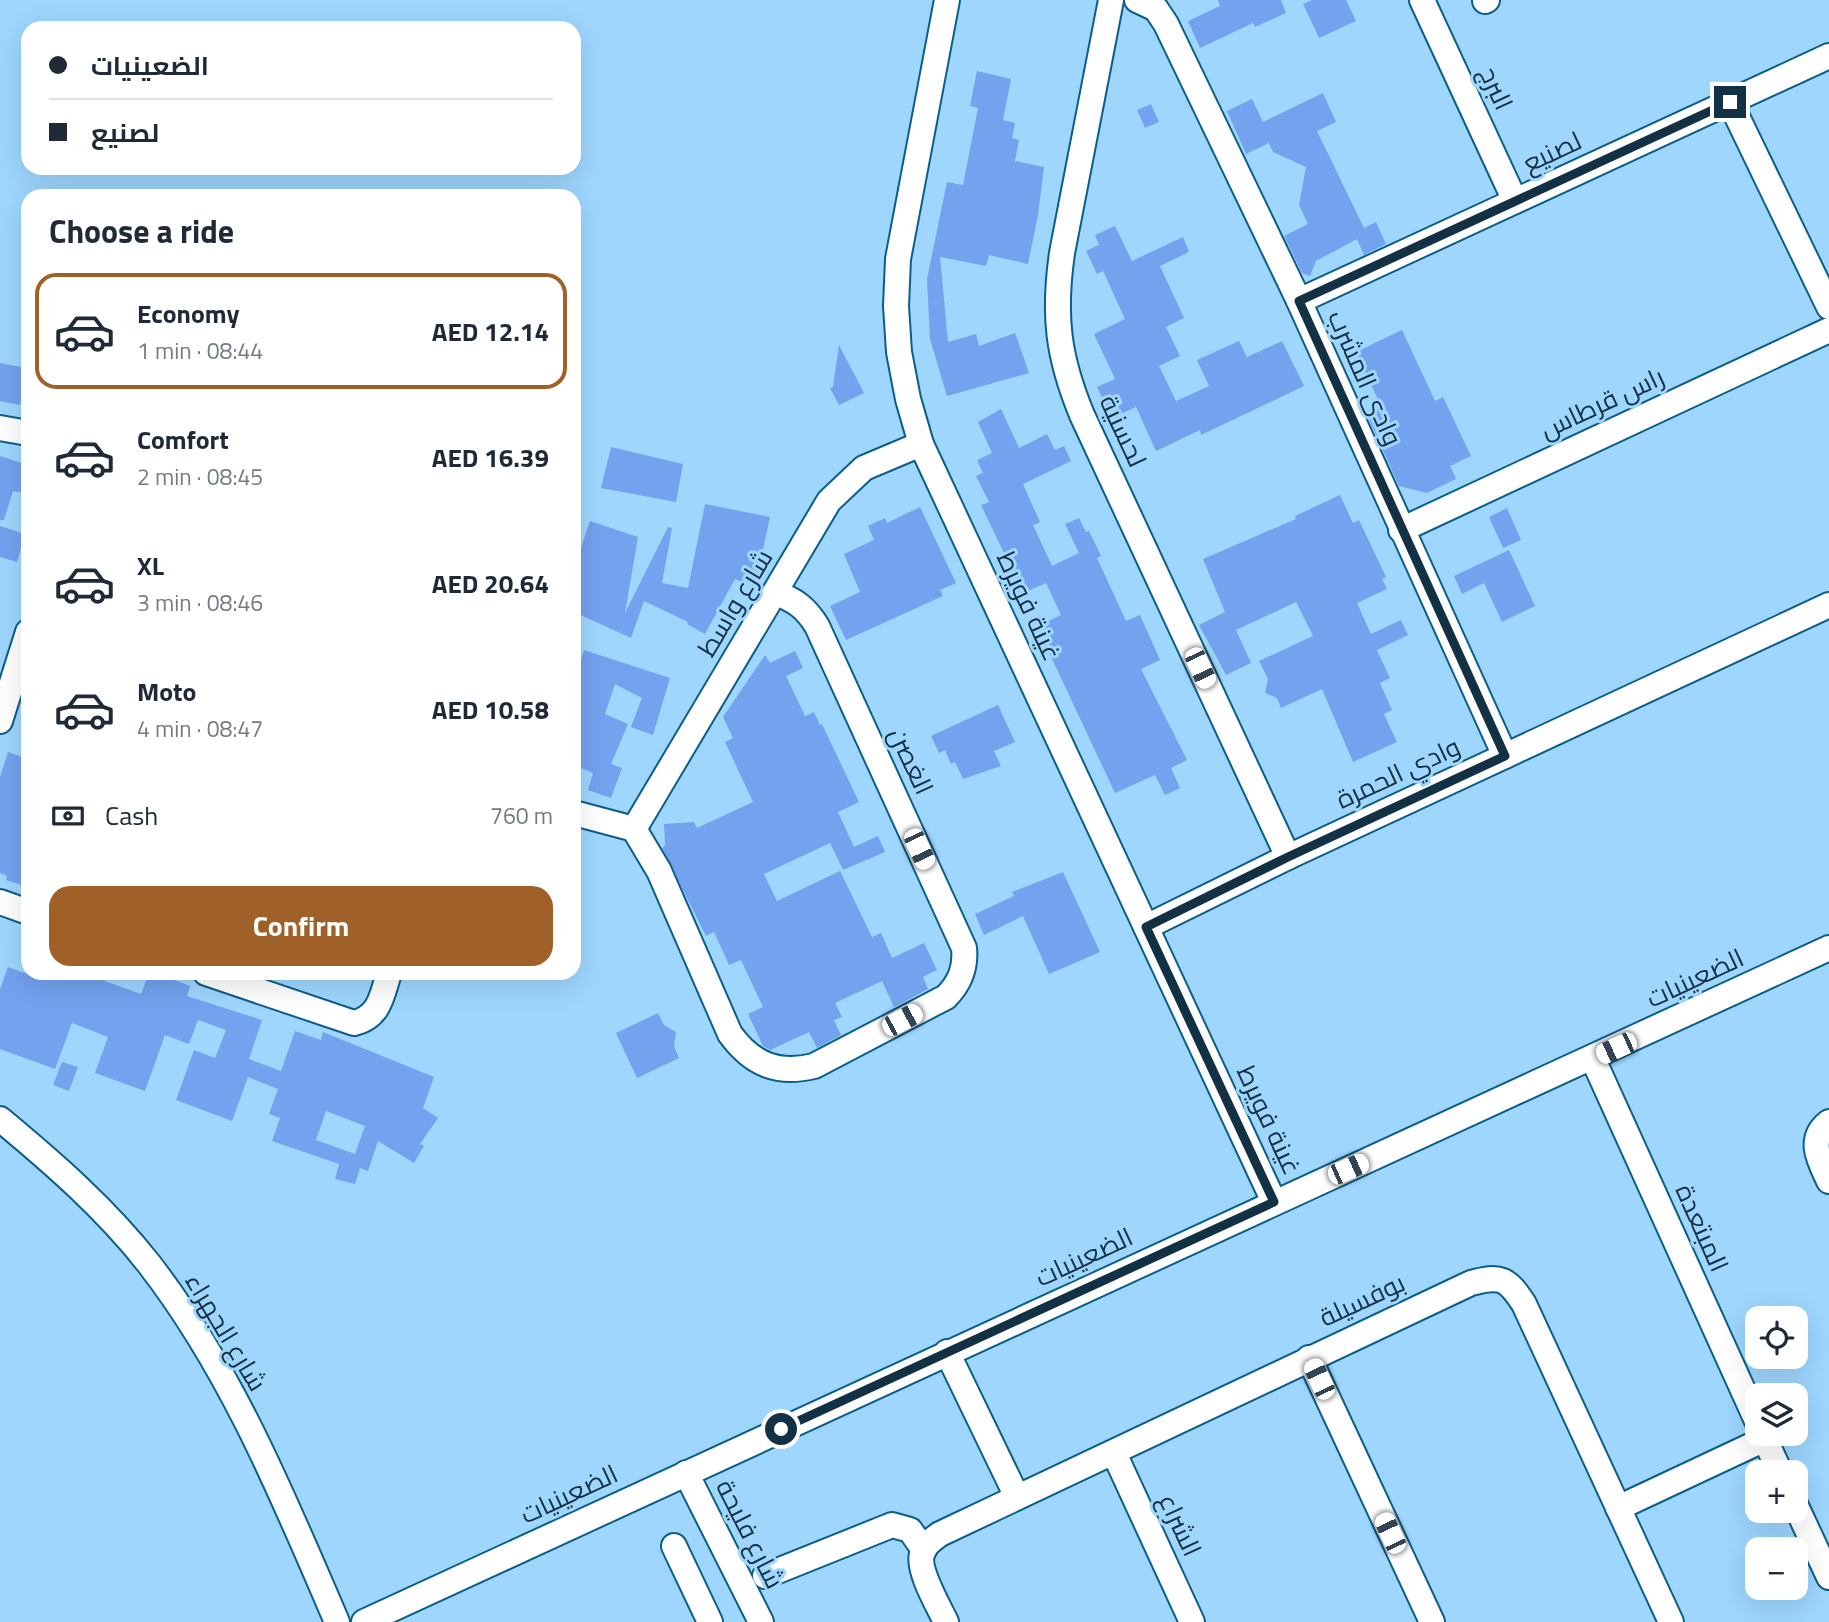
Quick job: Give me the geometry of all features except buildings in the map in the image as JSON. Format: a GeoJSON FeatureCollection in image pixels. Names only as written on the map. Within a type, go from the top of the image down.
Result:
{"type":"FeatureCollection","features":[{"type":"Feature","properties":{"kind":"street","name":"غينة فويرط"},"geometry":{"type":"LineString","coordinates":[[947,0],[898,259],[896,306],[908,399],[921,443],[1274,1202]]}},
{"type":"Feature","properties":{"kind":"street","name":"لحسنية"},"geometry":{"type":"LineString","coordinates":[[1111,0],[1058,280],[1056,308],[1060,350],[1066,377],[1082,415],[1288,857]]}},
{"type":"Feature","properties":{"kind":"street","name":"وادى المشرب"},"geometry":{"type":"LineString","coordinates":[[1137,0],[1156,9],[1166,24],[1299,301],[1505,756]]}},
{"type":"Feature","properties":{"kind":"street","name":"البرج"},"geometry":{"type":"LineString","coordinates":[[1422,0],[1515,201]]}},
{"type":"Feature","properties":{"kind":"street","name":"لصنيع"},"geometry":{"type":"LineString","coordinates":[[1299,301],[1829,56]]}},
{"type":"Feature","properties":{"kind":"street"},"geometry":{"type":"LineString","coordinates":[[1730,102],[1829,307]]}},
{"type":"Feature","properties":{"kind":"street","name":"راس قرطاس"},"geometry":{"type":"LineString","coordinates":[[1401,530],[1829,330]]}},
{"type":"Feature","properties":{"kind":"street"},"geometry":{"type":"LineString","coordinates":[[0,428],[21,432]]}},
{"type":"Feature","properties":{"kind":"street","name":"شارع واسط"},"geometry":{"type":"LineString","coordinates":[[634,829],[829,501],[864,468],[921,443]]}},
{"type":"Feature","properties":{"kind":"street","name":"الغصن"},"geometry":{"type":"LineString","coordinates":[[634,829],[659,871],[730,1034],[742,1050],[757,1062],[785,1070],[814,1066],[946,997],[959,980],[963,970],[964,948],[817,625],[807,611],[792,599],[776,593]]}},
{"type":"Feature","properties":{"kind":"street","name":"وادي الحمرة"},"geometry":{"type":"LineString","coordinates":[[1146,927],[1288,857],[1829,605]]}},
{"type":"Feature","properties":{"kind":"street"},"geometry":{"type":"LineString","coordinates":[[0,721],[21,660]]}},
{"type":"Feature","properties":{"kind":"street"},"geometry":{"type":"LineString","coordinates":[[581,815],[634,829]]}},
{"type":"Feature","properties":{"kind":"street"},"geometry":{"type":"LineString","coordinates":[[0,902],[21,910]]}},
{"type":"Feature","properties":{"kind":"street","name":"الضعينيات"},"geometry":{"type":"LineString","coordinates":[[364,1622],[1829,948]]}},
{"type":"Feature","properties":{"kind":"street"},"geometry":{"type":"LineString","coordinates":[[227,980],[354,1023],[364,1020],[379,1007],[386,980]]}},
{"type":"Feature","properties":{"kind":"street","name":"المبتعدة"},"geometry":{"type":"LineString","coordinates":[[1592,1059],[1745,1396]]}},
{"type":"Feature","properties":{"kind":"street","name":"شارع الجهراء"},"geometry":{"type":"LineString","coordinates":[[0,1119],[94,1202],[148,1263],[195,1329],[235,1400],[288,1509],[337,1622]]}},
{"type":"Feature","properties":{"kind":"street"},"geometry":{"type":"LineString","coordinates":[[1829,1122],[1820,1131],[1816,1151],[1829,1181]]}},
{"type":"Feature","properties":{"kind":"street","name":"بوفسيلة"},"geometry":{"type":"LineString","coordinates":[[924,1550],[928,1543],[940,1534],[1309,1358],[1471,1283],[1488,1278],[1502,1279],[1513,1287],[1524,1304],[1671,1622]]}},
{"type":"Feature","properties":{"kind":"street"},"geometry":{"type":"LineString","coordinates":[[947,1352],[1017,1497]]}},
{"type":"Feature","properties":{"kind":"street"},"geometry":{"type":"LineString","coordinates":[[1309,1358],[1432,1622]]}},
{"type":"Feature","properties":{"kind":"street"},"geometry":{"type":"LineString","coordinates":[[1618,1508],[1745,1440]]}},
{"type":"Feature","properties":{"kind":"street","name":"الشراع"},"geometry":{"type":"LineString","coordinates":[[1114,1453],[1192,1622]]}},
{"type":"Feature","properties":{"kind":"street","name":"شارع فليحة"},"geometry":{"type":"LineString","coordinates":[[686,1473],[761,1622]]}},
{"type":"Feature","properties":{"kind":"street"},"geometry":{"type":"LineString","coordinates":[[1804,1523],[1829,1577]]}},
{"type":"Feature","properties":{"kind":"street"},"geometry":{"type":"LineString","coordinates":[[765,1576],[892,1525],[910,1530],[924,1550],[922,1567],[946,1622]]}},
{"type":"Feature","properties":{"kind":"street"},"geometry":{"type":"LineString","coordinates":[[674,1546],[710,1622]]}},
{"type":"Feature","properties":{"kind":"route"},"geometry":{"type":"LineString","coordinates":[[781,1429],[1274,1202],[1146,927],[1288,857],[1505,756],[1299,301],[1730,102]]}}]}
